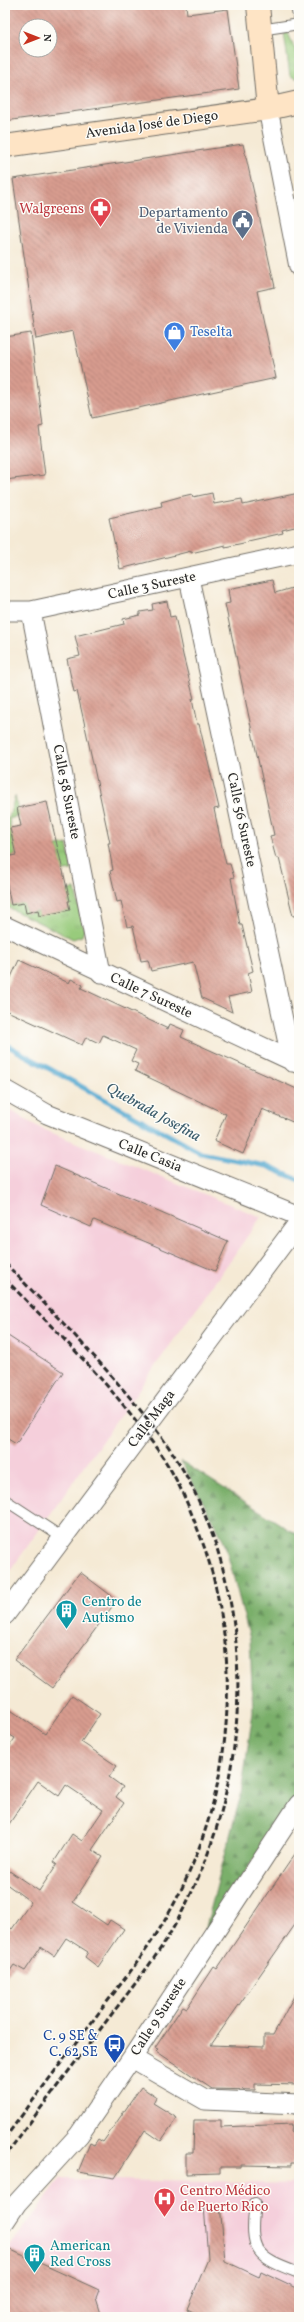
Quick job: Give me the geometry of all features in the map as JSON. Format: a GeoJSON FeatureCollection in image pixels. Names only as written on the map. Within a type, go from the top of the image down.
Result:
{"type":"FeatureCollection","features":[{"type":"Feature","properties":{"kind":"main road"},"geometry":{"type":"LineString","coordinates":[[258,5],[268,109]]}},
{"type":"Feature","properties":{"kind":"main road","name":"Avenida José de Diego"},"geometry":{"type":"LineString","coordinates":[[5,146],[268,109],[299,102]]}},
{"type":"Feature","properties":{"kind":"street"},"geometry":{"type":"LineString","coordinates":[[268,109],[299,267]]}},
{"type":"Feature","properties":{"kind":"street","name":"Calle 3 Sureste"},"geometry":{"type":"LineString","coordinates":[[5,611],[31,611],[299,553]]}},
{"type":"Feature","properties":{"kind":"street","name":"Calle 56 Sureste"},"geometry":{"type":"LineString","coordinates":[[189,578],[296,1063]]}},
{"type":"Feature","properties":{"kind":"street","name":"Calle 58 Sureste"},"geometry":{"type":"LineString","coordinates":[[31,611],[101,972]]}},
{"type":"Feature","properties":{"kind":"street","name":"Calle 7 Sureste"},"geometry":{"type":"LineString","coordinates":[[5,926],[296,1063]]}},
{"type":"Feature","properties":{"kind":"street","name":"Calle Casia"},"geometry":{"type":"LineString","coordinates":[[5,1090],[46,1114],[299,1216]]}},
{"type":"Feature","properties":{"kind":"street","name":"Calle Maga"},"geometry":{"type":"LineString","coordinates":[[5,1615],[299,1222]]}},
{"type":"Feature","properties":{"kind":"street","name":"Calle 9 Sureste"},"geometry":{"type":"LineString","coordinates":[[5,2221],[17,2203],[79,2135],[132,2058],[299,1804]]}},
{"type":"Feature","properties":{"kind":"street"},"geometry":{"type":"LineString","coordinates":[[132,2058],[205,2100],[299,2104]]}},
{"type":"Feature","properties":{"kind":"lane"},"geometry":{"type":"LineString","coordinates":[[260,30],[299,24],[296,5]]}},
{"type":"Feature","properties":{"kind":"lane"},"geometry":{"type":"LineString","coordinates":[[5,1500],[63,1538]]}},
{"type":"Feature","properties":{"kind":"lane"},"geometry":{"type":"LineString","coordinates":[[255,2203],[252,2231],[255,2244],[263,2258],[299,2273]]}},
{"type":"Feature","properties":{"kind":"shaded area"},"geometry":{"type":"Polygon","coordinates":[[[5,1107],[40,1128],[261,1217],[5,1578],[5,1107]]]}},
{"type":"Feature","properties":{"kind":"shaded area","name":"Centro Médico de Puerto Rico"},"geometry":{"type":"Polygon","coordinates":[[[60,2179],[299,2184],[299,2317],[5,2317],[5,2253],[60,2179]]]}},
{"type":"Feature","properties":{"kind":"green space"},"geometry":{"type":"Polygon","coordinates":[[[284,33],[288,33],[299,58],[299,79],[290,76],[284,33]]]}},
{"type":"Feature","properties":{"kind":"green space"},"geometry":{"type":"Polygon","coordinates":[[[15,796],[19,816],[9,819],[13,840],[26,853],[5,857],[5,817],[9,817],[15,796]]]}},
{"type":"Feature","properties":{"kind":"green space"},"geometry":{"type":"Polygon","coordinates":[[[67,844],[72,870],[57,872],[60,857],[57,846],[67,844]]]}},
{"type":"Feature","properties":{"kind":"green space"},"geometry":{"type":"Polygon","coordinates":[[[5,868],[11,905],[24,903],[26,913],[69,910],[68,890],[75,889],[84,930],[82,936],[73,939],[5,906],[8,896],[5,895],[5,868]]]}},
{"type":"Feature","properties":{"kind":"green space"},"geometry":{"type":"Polygon","coordinates":[[[181,1461],[299,1536],[299,1791],[204,1934],[241,1794],[253,1712],[250,1639],[224,1541],[181,1461]]]}},
{"type":"Feature","properties":{"kind":"building"},"geometry":{"type":"Polygon","coordinates":[[[5,5],[186,5],[187,14],[228,9],[239,89],[5,121],[5,72],[9,71],[5,44],[5,5]]]}},
{"type":"Feature","properties":{"kind":"building"},"geometry":{"type":"Polygon","coordinates":[[[243,144],[275,287],[257,291],[276,378],[92,418],[73,331],[36,339],[13,179],[243,144]]]}},
{"type":"Feature","properties":{"kind":"building"},"geometry":{"type":"Polygon","coordinates":[[[31,333],[43,426],[39,427],[45,475],[5,480],[5,337],[31,333]]]}},
{"type":"Feature","properties":{"kind":"building"},"geometry":{"type":"Polygon","coordinates":[[[212,493],[214,504],[242,499],[243,505],[299,493],[299,526],[282,530],[283,533],[248,542],[225,547],[225,545],[191,553],[191,551],[120,569],[109,518],[162,506],[161,502],[179,497],[192,494],[193,497],[212,493]]]}},
{"type":"Feature","properties":{"kind":"building"},"geometry":{"type":"Polygon","coordinates":[[[272,580],[275,593],[299,586],[299,915],[293,916],[279,858],[276,858],[270,836],[274,835],[225,604],[230,603],[228,589],[272,580]]]}},
{"type":"Feature","properties":{"kind":"building"},"geometry":{"type":"Polygon","coordinates":[[[167,601],[170,617],[175,616],[194,699],[192,699],[197,724],[199,724],[219,808],[214,809],[222,847],[226,864],[230,864],[234,877],[231,878],[240,925],[242,925],[253,971],[248,973],[252,992],[228,997],[232,1012],[202,998],[193,962],[151,971],[148,960],[141,961],[133,926],[127,927],[121,901],[117,902],[110,871],[113,870],[108,843],[110,843],[77,691],[74,692],[67,659],[80,656],[75,636],[124,624],[123,619],[140,615],[140,612],[153,610],[152,604],[167,601]]]}},
{"type":"Feature","properties":{"kind":"building"},"geometry":{"type":"Polygon","coordinates":[[[47,802],[70,901],[68,901],[70,910],[39,916],[38,910],[26,913],[24,903],[11,905],[5,875],[5,857],[16,855],[10,828],[21,826],[17,808],[47,802]]]}},
{"type":"Feature","properties":{"kind":"building"},"geometry":{"type":"Polygon","coordinates":[[[19,960],[69,983],[71,979],[83,985],[81,988],[168,1029],[170,1024],[184,1030],[181,1037],[299,1090],[299,1114],[295,1123],[262,1109],[243,1154],[214,1141],[226,1114],[135,1071],[138,1064],[131,1061],[136,1050],[103,1035],[99,1043],[86,1037],[82,1045],[5,1010],[5,990],[19,960]]]}},
{"type":"Feature","properties":{"kind":"building"},"geometry":{"type":"Polygon","coordinates":[[[55,1166],[228,1241],[215,1271],[94,1220],[91,1227],[41,1205],[55,1166]]]}},
{"type":"Feature","properties":{"kind":"building"},"geometry":{"type":"Polygon","coordinates":[[[5,1334],[63,1372],[16,1444],[5,1437],[5,1334]]]}},
{"type":"Feature","properties":{"kind":"building","name":"Centro de Autismo"},"geometry":{"type":"Polygon","coordinates":[[[80,1572],[117,1600],[52,1688],[14,1660],[80,1572]]]}},
{"type":"Feature","properties":{"kind":"building"},"geometry":{"type":"Polygon","coordinates":[[[72,1695],[100,1714],[81,1742],[117,1766],[109,1777],[123,1787],[116,1797],[124,1803],[92,1850],[103,1857],[73,1902],[107,1925],[110,1920],[124,1929],[98,1967],[85,1957],[88,1952],[66,1938],[54,1956],[41,1947],[25,1971],[14,1965],[5,1978],[5,1924],[12,1929],[31,1902],[5,1883],[5,1868],[39,1891],[57,1864],[54,1862],[72,1834],[82,1841],[103,1810],[66,1785],[59,1796],[38,1781],[5,1830],[5,1753],[15,1738],[5,1732],[5,1706],[45,1734],[72,1695]]]}},
{"type":"Feature","properties":{"kind":"building"},"geometry":{"type":"Polygon","coordinates":[[[299,1848],[299,1919],[211,2045],[264,2047],[264,2035],[273,2035],[299,1987],[299,2085],[255,2084],[255,2090],[212,2089],[156,2051],[158,2049],[155,2048],[183,2006],[187,2008],[214,1967],[217,1969],[299,1848]]]}},
{"type":"Feature","properties":{"kind":"building"},"geometry":{"type":"Polygon","coordinates":[[[141,2087],[156,2097],[153,2103],[177,2118],[161,2141],[145,2130],[115,2178],[78,2172],[90,2143],[94,2145],[98,2139],[103,2142],[141,2087]]]}},
{"type":"Feature","properties":{"kind":"building"},"geometry":{"type":"Polygon","coordinates":[[[194,2120],[221,2120],[221,2127],[292,2124],[291,2132],[299,2132],[299,2163],[291,2163],[291,2166],[241,2165],[241,2167],[220,2167],[220,2173],[186,2174],[186,2153],[193,2153],[194,2120]]]}},
{"type":"Feature","properties":{"kind":"building"},"geometry":{"type":"Polygon","coordinates":[[[220,2204],[225,2261],[259,2277],[261,2271],[299,2289],[299,2317],[204,2317],[187,2309],[208,2259],[204,2205],[220,2204]]]}},
{"type":"Feature","properties":{"kind":"building","name":"American Red Cross"},"geometry":{"type":"Polygon","coordinates":[[[9,2249],[99,2290],[96,2298],[102,2317],[5,2317],[5,2258],[9,2249]]]}},
{"type":"Feature","properties":{"kind":"waterway","name":"Quebrada Josefina"},"geometry":{"type":"LineString","coordinates":[[5,1044],[201,1153],[266,1166],[299,1180]]}},
{"type":"Feature","properties":{"kind":"railway"},"geometry":{"type":"LineString","coordinates":[[5,1263],[105,1368],[159,1433],[179,1463],[206,1518],[225,1576],[235,1636],[238,1697],[232,1758],[220,1818],[199,1875],[172,1930],[142,1975],[5,2156]]}},
{"type":"Feature","properties":{"kind":"railway"},"geometry":{"type":"LineString","coordinates":[[5,1279],[71,1346],[113,1392],[151,1441],[169,1467],[180,1487],[205,1549],[218,1596],[225,1645],[227,1693],[224,1742],[216,1789],[203,1836],[185,1882],[162,1925],[141,1957],[5,2138]]}},
{"type":"Feature","properties":{"kind":"place","name":"Walgreens"},"geometry":{"type":"Point","coordinates":[100,228]}},
{"type":"Feature","properties":{"kind":"place","name":"Departamento de Vivienda"},"geometry":{"type":"Point","coordinates":[243,240]}},
{"type":"Feature","properties":{"kind":"place","name":"Teselta"},"geometry":{"type":"Point","coordinates":[174,352]}},
{"type":"Feature","properties":{"kind":"place","name":"Centro de Autismo"},"geometry":{"type":"Point","coordinates":[66,1630]}},
{"type":"Feature","properties":{"kind":"place","name":"C. 9 SE & C. 62 SE"},"geometry":{"type":"Point","coordinates":[114,2064]}},
{"type":"Feature","properties":{"kind":"place","name":"Centro Médico de Puerto Rico"},"geometry":{"type":"Point","coordinates":[165,2218]}},
{"type":"Feature","properties":{"kind":"place","name":"American Red Cross"},"geometry":{"type":"Point","coordinates":[35,2274]}}]}
